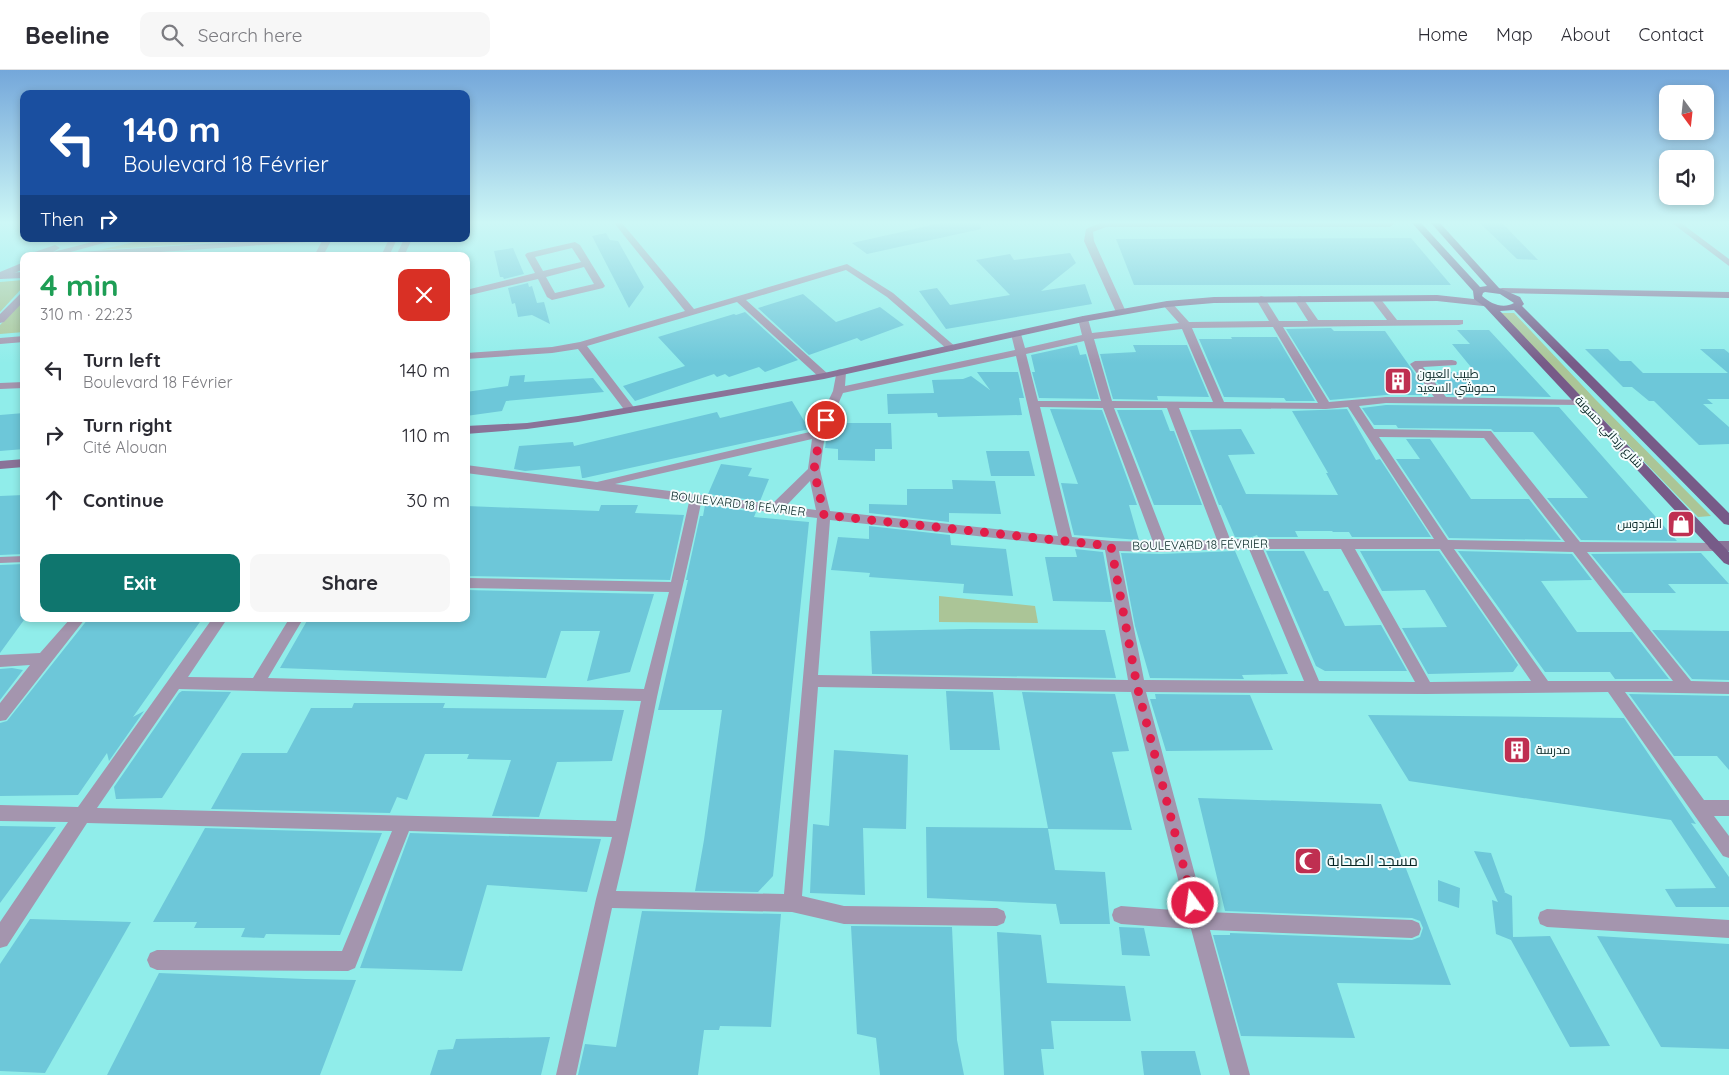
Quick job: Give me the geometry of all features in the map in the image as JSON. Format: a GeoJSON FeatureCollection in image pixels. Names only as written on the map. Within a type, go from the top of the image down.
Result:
{"type":"FeatureCollection","features":[{"type":"Feature","properties":{"kind":"main road"},"geometry":{"type":"LineString","coordinates":[[1457,270],[1477,293]]}},
{"type":"Feature","properties":{"kind":"main road"},"geometry":{"type":"LineString","coordinates":[[1480,270],[1499,290]]}},
{"type":"Feature","properties":{"kind":"main road"},"geometry":{"type":"LineString","coordinates":[[470,430],[527,426],[824,376],[1083,319],[1167,304],[1214,300],[1437,298],[1499,290],[1729,295]]}},
{"type":"Feature","properties":{"kind":"main road","name":"شارع زرداني حسونة"},"geometry":{"type":"LineString","coordinates":[[1499,290],[1513,296],[1518,304],[1729,521]]}},
{"type":"Feature","properties":{"kind":"main road","name":"شارع زرداني حسونة"},"geometry":{"type":"LineString","coordinates":[[1477,293],[1722,546],[1729,560]]}},
{"type":"Feature","properties":{"kind":"main road"},"geometry":{"type":"LineString","coordinates":[[1437,298],[1486,304],[1504,309],[1518,304],[1579,293]]}},
{"type":"Feature","properties":{"kind":"main road"},"geometry":{"type":"LineString","coordinates":[[0,465],[20,463]]}},
{"type":"Feature","properties":{"kind":"street"},"geometry":{"type":"LineString","coordinates":[[0,276],[13,270]]}},
{"type":"Feature","properties":{"kind":"street"},"geometry":{"type":"LineString","coordinates":[[538,270],[552,297],[600,286],[590,270]]}},
{"type":"Feature","properties":{"kind":"street"},"geometry":{"type":"LineString","coordinates":[[470,292],[559,270]]}},
{"type":"Feature","properties":{"kind":"street"},"geometry":{"type":"LineString","coordinates":[[656,270],[690,312]]}},
{"type":"Feature","properties":{"kind":"street"},"geometry":{"type":"LineString","coordinates":[[470,356],[552,350],[581,345],[837,270]]}},
{"type":"Feature","properties":{"kind":"street"},"geometry":{"type":"LineString","coordinates":[[851,270],[890,295],[952,348]]}},
{"type":"Feature","properties":{"kind":"street"},"geometry":{"type":"LineString","coordinates":[[1102,270],[1121,312]]}},
{"type":"Feature","properties":{"kind":"street"},"geometry":{"type":"LineString","coordinates":[[0,276],[20,275]]}},
{"type":"Feature","properties":{"kind":"street"},"geometry":{"type":"LineString","coordinates":[[0,320],[20,299]]}},
{"type":"Feature","properties":{"kind":"street"},"geometry":{"type":"LineString","coordinates":[[739,299],[824,376]]}},
{"type":"Feature","properties":{"kind":"street"},"geometry":{"type":"LineString","coordinates":[[1260,299],[1326,406]]}},
{"type":"Feature","properties":{"kind":"street"},"geometry":{"type":"LineString","coordinates":[[1299,299],[1314,322]]}},
{"type":"Feature","properties":{"kind":"street"},"geometry":{"type":"LineString","coordinates":[[1376,299],[1394,321]]}},
{"type":"Feature","properties":{"kind":"street"},"geometry":{"type":"LineString","coordinates":[[1167,304],[1186,325],[1220,406]]}},
{"type":"Feature","properties":{"kind":"street"},"geometry":{"type":"LineString","coordinates":[[1083,319],[1107,404],[1161,547]]}},
{"type":"Feature","properties":{"kind":"street"},"geometry":{"type":"LineString","coordinates":[[839,391],[1088,337],[1186,325],[1394,321],[1459,322]]}},
{"type":"Feature","properties":{"kind":"street"},"geometry":{"type":"LineString","coordinates":[[1016,334],[1066,540]]}},
{"type":"Feature","properties":{"kind":"street"},"geometry":{"type":"LineString","coordinates":[[0,341],[20,339]]}},
{"type":"Feature","properties":{"kind":"street"},"geometry":{"type":"LineString","coordinates":[[581,345],[630,410]]}},
{"type":"Feature","properties":{"kind":"street"},"geometry":{"type":"LineString","coordinates":[[1443,401],[1416,364],[1452,363]]}},
{"type":"Feature","properties":{"kind":"street"},"geometry":{"type":"LineString","coordinates":[[792,904],[812,680],[814,620],[824,515],[814,470],[820,434],[839,391],[841,372]]}},
{"type":"Feature","properties":{"kind":"street"},"geometry":{"type":"LineString","coordinates":[[0,386],[20,384]]}},
{"type":"Feature","properties":{"kind":"street"},"geometry":{"type":"LineString","coordinates":[[1033,404],[1326,406],[1386,400],[1582,402]]}},
{"type":"Feature","properties":{"kind":"street"},"geometry":{"type":"LineString","coordinates":[[1351,403],[1444,544],[1543,686]]}},
{"type":"Feature","properties":{"kind":"street"},"geometry":{"type":"LineString","coordinates":[[1172,406],[1225,544]]}},
{"type":"Feature","properties":{"kind":"street"},"geometry":{"type":"LineString","coordinates":[[592,486],[820,434]]}},
{"type":"Feature","properties":{"kind":"street"},"geometry":{"type":"LineString","coordinates":[[1372,434],[1487,434],[1687,687]]}},
{"type":"Feature","properties":{"kind":"street","name":"BOULEVARD 18 FÉVRIER"},"geometry":{"type":"LineString","coordinates":[[470,470],[824,515],[1111,546],[1444,544],[1576,547],[1722,546]]}},
{"type":"Feature","properties":{"kind":"street"},"geometry":{"type":"LineString","coordinates":[[776,508],[814,470]]}},
{"type":"Feature","properties":{"kind":"street"},"geometry":{"type":"LineString","coordinates":[[566,1075],[605,899],[623,829],[650,695],[678,587],[696,499]]}},
{"type":"Feature","properties":{"kind":"street"},"geometry":{"type":"LineString","coordinates":[[1254,544],[1314,687]]}},
{"type":"Feature","properties":{"kind":"street"},"geometry":{"type":"LineString","coordinates":[[1346,545],[1426,688]]}},
{"type":"Feature","properties":{"kind":"street"},"geometry":{"type":"LineString","coordinates":[[1111,546],[1137,686],[1240,1075]]}},
{"type":"Feature","properties":{"kind":"street"},"geometry":{"type":"LineString","coordinates":[[470,583],[678,587]]}},
{"type":"Feature","properties":{"kind":"street"},"geometry":{"type":"LineString","coordinates":[[0,715],[44,658],[75,622]]}},
{"type":"Feature","properties":{"kind":"street"},"geometry":{"type":"LineString","coordinates":[[0,939],[83,814],[218,622]]}},
{"type":"Feature","properties":{"kind":"street"},"geometry":{"type":"LineString","coordinates":[[257,684],[294,622]]}},
{"type":"Feature","properties":{"kind":"street"},"geometry":{"type":"LineString","coordinates":[[0,661],[44,658]]}},
{"type":"Feature","properties":{"kind":"street"},"geometry":{"type":"LineString","coordinates":[[812,680],[1137,686],[1426,688],[1612,686],[1729,688]]}},
{"type":"Feature","properties":{"kind":"street"},"geometry":{"type":"LineString","coordinates":[[174,683],[650,695]]}},
{"type":"Feature","properties":{"kind":"street"},"geometry":{"type":"LineString","coordinates":[[1612,686],[1729,850]]}},
{"type":"Feature","properties":{"kind":"street"},"geometry":{"type":"LineString","coordinates":[[1698,808],[1729,808]]}},
{"type":"Feature","properties":{"kind":"street"},"geometry":{"type":"LineString","coordinates":[[0,813],[623,829]]}},
{"type":"Feature","properties":{"kind":"street"},"geometry":{"type":"LineString","coordinates":[[157,960],[348,961],[404,824]]}},
{"type":"Feature","properties":{"kind":"street"},"geometry":{"type":"LineString","coordinates":[[605,899],[792,904],[844,915],[997,917]]}},
{"type":"Feature","properties":{"kind":"street"},"geometry":{"type":"LineString","coordinates":[[1121,915],[1198,921],[1412,929]]}},
{"type":"Feature","properties":{"kind":"street"},"geometry":{"type":"LineString","coordinates":[[1547,918],[1729,929]]}},
{"type":"Feature","properties":{"kind":"lane"},"geometry":{"type":"LineString","coordinates":[[0,560],[20,559]]}},
{"type":"Feature","properties":{"kind":"green space"},"geometry":{"type":"Polygon","coordinates":[[[20,280],[20,290],[0,312],[0,282],[20,280]]]}},
{"type":"Feature","properties":{"kind":"green space"},"geometry":{"type":"Polygon","coordinates":[[[20,303],[20,332],[0,334],[0,325],[20,303]]]}},
{"type":"Feature","properties":{"kind":"green space"},"geometry":{"type":"Polygon","coordinates":[[[1500,313],[1514,313],[1595,399],[1711,516],[1698,517],[1500,313]]]}},
{"type":"Feature","properties":{"kind":"green space"},"geometry":{"type":"Polygon","coordinates":[[[939,596],[1035,606],[1038,623],[939,622],[939,596]]]}},
{"type":"Feature","properties":{"kind":"building"},"geometry":{"type":"Polygon","coordinates":[[[498,270],[522,270],[524,274],[504,279],[500,277],[498,270]]]}},
{"type":"Feature","properties":{"kind":"building"},"geometry":{"type":"Polygon","coordinates":[[[609,270],[634,270],[644,287],[629,308],[609,270]]]}},
{"type":"Feature","properties":{"kind":"building"},"geometry":{"type":"Polygon","coordinates":[[[986,270],[1067,270],[1041,291],[1085,284],[1092,304],[946,329],[919,291],[937,288],[950,305],[1010,295],[986,270]]]}},
{"type":"Feature","properties":{"kind":"building"},"geometry":{"type":"Polygon","coordinates":[[[1128,270],[1438,270],[1451,285],[1134,285],[1128,270]]]}},
{"type":"Feature","properties":{"kind":"building"},"geometry":{"type":"Polygon","coordinates":[[[528,283],[529,287],[532,286],[537,303],[544,302],[550,324],[532,315],[518,317],[515,303],[512,304],[508,288],[528,283]]]}},
{"type":"Feature","properties":{"kind":"building"},"geometry":{"type":"Polygon","coordinates":[[[803,294],[836,322],[880,307],[904,325],[861,341],[857,338],[809,355],[758,308],[803,294]]]}},
{"type":"Feature","properties":{"kind":"building"},"geometry":{"type":"Polygon","coordinates":[[[745,312],[798,360],[765,372],[759,367],[729,377],[725,374],[717,377],[714,374],[635,401],[623,386],[685,366],[658,337],[745,312]]]}},
{"type":"Feature","properties":{"kind":"building"},"geometry":{"type":"Polygon","coordinates":[[[1331,328],[1334,331],[1385,331],[1430,395],[1386,395],[1330,400],[1286,329],[1331,328]]]}},
{"type":"Feature","properties":{"kind":"building"},"geometry":{"type":"Polygon","coordinates":[[[1457,330],[1489,330],[1551,397],[1447,395],[1429,372],[1475,372],[1452,344],[1470,344],[1457,330]]]}},
{"type":"Feature","properties":{"kind":"building"},"geometry":{"type":"Polygon","coordinates":[[[1231,337],[1277,337],[1315,401],[1286,401],[1284,398],[1224,397],[1199,339],[1232,339],[1231,337]]]}},
{"type":"Feature","properties":{"kind":"building"},"geometry":{"type":"Polygon","coordinates":[[[1077,345],[1080,355],[1086,354],[1099,399],[1039,398],[1032,372],[1035,372],[1031,355],[1077,345]]]}},
{"type":"Feature","properties":{"kind":"building"},"geometry":{"type":"Polygon","coordinates":[[[1133,345],[1187,345],[1209,397],[1157,396],[1158,400],[1113,399],[1100,354],[1136,352],[1133,345]]]}},
{"type":"Feature","properties":{"kind":"building"},"geometry":{"type":"Polygon","coordinates":[[[1585,349],[1608,349],[1620,361],[1631,361],[1643,373],[1728,373],[1700,349],[1724,349],[1729,353],[1729,399],[1707,399],[1713,404],[1703,404],[1729,427],[1729,444],[1699,445],[1654,401],[1649,401],[1632,387],[1623,387],[1585,349]]]}},
{"type":"Feature","properties":{"kind":"building"},"geometry":{"type":"Polygon","coordinates":[[[977,372],[1018,372],[1024,398],[1019,398],[1022,415],[938,417],[937,413],[888,414],[887,394],[934,393],[932,380],[963,379],[971,376],[990,390],[977,372]]]}},
{"type":"Feature","properties":{"kind":"building"},"geometry":{"type":"Polygon","coordinates":[[[525,375],[524,382],[593,378],[604,392],[506,401],[502,411],[470,415],[470,391],[508,386],[510,376],[525,375]]]}},
{"type":"Feature","properties":{"kind":"building"},"geometry":{"type":"Polygon","coordinates":[[[792,401],[809,429],[584,478],[582,478],[580,466],[525,471],[514,469],[519,446],[573,442],[574,446],[717,412],[720,418],[792,401]]]}},
{"type":"Feature","properties":{"kind":"building"},"geometry":{"type":"Polygon","coordinates":[[[1386,405],[1559,407],[1677,541],[1581,540],[1547,498],[1588,498],[1533,432],[1494,432],[1491,429],[1398,428],[1396,425],[1374,425],[1362,408],[1386,405]]]}},
{"type":"Feature","properties":{"kind":"building"},"geometry":{"type":"Polygon","coordinates":[[[1050,409],[1102,410],[1137,505],[1129,505],[1139,540],[1074,535],[1061,483],[1078,484],[1050,409]]]}},
{"type":"Feature","properties":{"kind":"building"},"geometry":{"type":"Polygon","coordinates":[[[1347,409],[1376,460],[1380,459],[1431,537],[1352,537],[1349,532],[1295,531],[1298,537],[1258,537],[1257,535],[1252,537],[1235,537],[1221,505],[1219,505],[1190,430],[1241,429],[1255,454],[1228,455],[1246,494],[1338,495],[1326,473],[1328,473],[1292,411],[1347,409]]]}},
{"type":"Feature","properties":{"kind":"building"},"geometry":{"type":"Polygon","coordinates":[[[1117,410],[1162,410],[1170,431],[1174,431],[1202,505],[1154,505],[1117,410]]]}},
{"type":"Feature","properties":{"kind":"building"},"geometry":{"type":"Polygon","coordinates":[[[20,413],[20,449],[0,451],[0,415],[20,413]]]}},
{"type":"Feature","properties":{"kind":"building"},"geometry":{"type":"Polygon","coordinates":[[[832,423],[891,423],[892,449],[875,449],[875,461],[838,460],[838,449],[825,448],[827,435],[832,423]]]}},
{"type":"Feature","properties":{"kind":"building"},"geometry":{"type":"Polygon","coordinates":[[[1406,439],[1430,439],[1471,499],[1529,499],[1561,540],[1449,538],[1396,459],[1420,459],[1406,439]]]}},
{"type":"Feature","properties":{"kind":"building"},"geometry":{"type":"Polygon","coordinates":[[[986,451],[1029,451],[1035,476],[991,476],[986,451]]]}},
{"type":"Feature","properties":{"kind":"building"},"geometry":{"type":"Polygon","coordinates":[[[721,464],[752,468],[748,476],[769,479],[760,501],[708,494],[721,464]]]}},
{"type":"Feature","properties":{"kind":"building"},"geometry":{"type":"Polygon","coordinates":[[[952,480],[995,481],[1001,514],[949,513],[949,522],[869,513],[869,504],[907,505],[907,489],[953,489],[952,480]]]}},
{"type":"Feature","properties":{"kind":"building"},"geometry":{"type":"Polygon","coordinates":[[[20,495],[20,554],[0,555],[0,496],[20,495]]]}},
{"type":"Feature","properties":{"kind":"building"},"geometry":{"type":"Polygon","coordinates":[[[601,505],[638,505],[635,513],[684,515],[670,580],[470,576],[470,506],[599,511],[601,505]]]}},
{"type":"Feature","properties":{"kind":"building"},"geometry":{"type":"Polygon","coordinates":[[[705,505],[756,512],[754,517],[809,522],[773,876],[758,892],[695,891],[722,710],[658,710],[688,580],[686,580],[700,516],[703,516],[705,505]]]}},
{"type":"Feature","properties":{"kind":"building"},"geometry":{"type":"Polygon","coordinates":[[[869,526],[950,535],[951,545],[1006,549],[1013,596],[963,593],[964,584],[869,577],[870,573],[831,570],[838,537],[869,539],[869,526]]]}},
{"type":"Feature","properties":{"kind":"building"},"geometry":{"type":"Polygon","coordinates":[[[1075,549],[1103,552],[1112,602],[1053,601],[1045,557],[1077,557],[1075,549]]]}},
{"type":"Feature","properties":{"kind":"building"},"geometry":{"type":"Polygon","coordinates":[[[1235,551],[1288,674],[1242,675],[1244,679],[1150,678],[1135,626],[1121,553],[1161,554],[1235,551]]]}},
{"type":"Feature","properties":{"kind":"building"},"geometry":{"type":"Polygon","coordinates":[[[1266,551],[1304,551],[1324,591],[1328,591],[1345,626],[1381,625],[1407,671],[1325,671],[1316,666],[1266,551]]]}},
{"type":"Feature","properties":{"kind":"building"},"geometry":{"type":"Polygon","coordinates":[[[1360,551],[1439,551],[1518,665],[1513,672],[1428,674],[1402,628],[1447,627],[1425,590],[1382,591],[1360,551]]]}},
{"type":"Feature","properties":{"kind":"building"},"geometry":{"type":"Polygon","coordinates":[[[1458,551],[1572,554],[1592,580],[1541,581],[1577,632],[1632,632],[1669,679],[1615,679],[1610,672],[1545,672],[1458,551]]]}},
{"type":"Feature","properties":{"kind":"building"},"geometry":{"type":"Polygon","coordinates":[[[1701,553],[1729,584],[1668,584],[1676,593],[1623,593],[1591,554],[1701,553]]]}},
{"type":"Feature","properties":{"kind":"building"},"geometry":{"type":"Polygon","coordinates":[[[20,564],[20,622],[23,622],[0,653],[0,565],[20,564]]]}},
{"type":"Feature","properties":{"kind":"building"},"geometry":{"type":"Polygon","coordinates":[[[470,590],[654,594],[630,672],[587,681],[600,631],[561,631],[546,678],[280,668],[306,622],[470,622],[470,590]]]}},
{"type":"Feature","properties":{"kind":"building"},"geometry":{"type":"Polygon","coordinates":[[[86,622],[200,622],[133,717],[144,711],[109,761],[107,753],[78,795],[0,796],[0,723],[7,721],[86,622]]]}},
{"type":"Feature","properties":{"kind":"building"},"geometry":{"type":"Polygon","coordinates":[[[971,629],[1105,630],[1116,678],[872,674],[870,631],[971,629]]]}},
{"type":"Feature","properties":{"kind":"building"},"geometry":{"type":"Polygon","coordinates":[[[1652,630],[1729,631],[1729,680],[1692,679],[1652,630]]]}},
{"type":"Feature","properties":{"kind":"building"},"geometry":{"type":"Polygon","coordinates":[[[12,668],[23,670],[0,700],[0,669],[12,668]]]}},
{"type":"Feature","properties":{"kind":"building"},"geometry":{"type":"Polygon","coordinates":[[[182,691],[231,692],[162,798],[116,799],[114,787],[182,691]]]}},
{"type":"Feature","properties":{"kind":"building"},"geometry":{"type":"Polygon","coordinates":[[[946,691],[993,692],[1000,750],[950,750],[946,691]]]}},
{"type":"Feature","properties":{"kind":"building"},"geometry":{"type":"Polygon","coordinates":[[[1022,692],[1115,694],[1129,751],[1112,752],[1132,830],[1048,829],[1055,870],[1105,872],[1110,924],[1060,924],[1056,904],[927,898],[926,827],[1048,828],[1022,692]]]}},
{"type":"Feature","properties":{"kind":"building"},"geometry":{"type":"Polygon","coordinates":[[[1155,694],[1250,695],[1273,750],[1166,751],[1150,699],[1156,699],[1155,694]]]}},
{"type":"Feature","properties":{"kind":"building"},"geometry":{"type":"Polygon","coordinates":[[[1629,694],[1729,696],[1729,770],[1717,756],[1674,756],[1629,694]]]}},
{"type":"Feature","properties":{"kind":"building"},"geometry":{"type":"Polygon","coordinates":[[[354,703],[445,703],[443,708],[624,710],[612,761],[557,762],[539,817],[492,816],[511,760],[467,759],[469,754],[425,754],[407,800],[397,797],[390,813],[211,809],[242,753],[287,753],[311,708],[352,708],[354,703]]]}},
{"type":"Feature","properties":{"kind":"building","name":"مدرسة"},"geometry":{"type":"Polygon","coordinates":[[[1368,715],[1624,718],[1696,824],[1691,823],[1729,877],[1729,907],[1676,907],[1665,889],[1716,888],[1671,820],[1409,781],[1368,715]]]}},
{"type":"Feature","properties":{"kind":"building"},"geometry":{"type":"Polygon","coordinates":[[[834,750],[908,755],[906,829],[863,828],[865,895],[810,893],[813,824],[829,826],[834,750]]]}},
{"type":"Feature","properties":{"kind":"building"},"geometry":{"type":"Polygon","coordinates":[[[1198,798],[1381,804],[1451,985],[1337,983],[1355,1038],[1241,1036],[1213,935],[1230,935],[1230,933],[1412,940],[1420,937],[1423,928],[1420,921],[1412,918],[1225,911],[1198,798]]]}},
{"type":"Feature","properties":{"kind":"building"},"geometry":{"type":"Polygon","coordinates":[[[0,826],[56,827],[0,903],[0,826]]]}},
{"type":"Feature","properties":{"kind":"building"},"geometry":{"type":"Polygon","coordinates":[[[205,828],[382,833],[340,935],[266,934],[264,938],[241,937],[245,928],[194,928],[197,922],[153,922],[205,828]]]}},
{"type":"Feature","properties":{"kind":"building"},"geometry":{"type":"Polygon","coordinates":[[[410,833],[601,839],[587,892],[487,885],[462,971],[360,968],[410,833]]]}},
{"type":"Feature","properties":{"kind":"building"},"geometry":{"type":"Polygon","coordinates":[[[1474,851],[1491,853],[1504,892],[1512,896],[1513,937],[1550,936],[1610,1046],[1570,1047],[1511,940],[1496,934],[1492,900],[1498,902],[1474,851]]]}},
{"type":"Feature","properties":{"kind":"building"},"geometry":{"type":"Polygon","coordinates":[[[1438,880],[1460,888],[1459,908],[1438,901],[1438,880]]]}},
{"type":"Feature","properties":{"kind":"building"},"geometry":{"type":"Polygon","coordinates":[[[642,911],[781,914],[771,1027],[720,1026],[719,1030],[704,1030],[698,1075],[578,1075],[585,1044],[616,1047],[642,911]]]}},
{"type":"Feature","properties":{"kind":"building"},"geometry":{"type":"Polygon","coordinates":[[[30,919],[131,922],[45,1073],[0,1071],[0,964],[30,919]]]}},
{"type":"Feature","properties":{"kind":"building"},"geometry":{"type":"Polygon","coordinates":[[[851,926],[952,927],[957,1040],[964,1075],[880,1075],[876,1038],[857,1034],[851,926]]]}},
{"type":"Feature","properties":{"kind":"building"},"geometry":{"type":"Polygon","coordinates":[[[1119,927],[1144,928],[1150,956],[1122,955],[1119,927]]]}},
{"type":"Feature","properties":{"kind":"building"},"geometry":{"type":"Polygon","coordinates":[[[997,932],[1041,935],[1047,983],[1125,986],[1131,1021],[1051,1021],[1054,1049],[1041,1049],[1044,1075],[1004,1075],[997,932]]]}},
{"type":"Feature","properties":{"kind":"building"},"geometry":{"type":"Polygon","coordinates":[[[1597,936],[1729,944],[1729,1049],[1661,1047],[1597,936]]]}},
{"type":"Feature","properties":{"kind":"building"},"geometry":{"type":"Polygon","coordinates":[[[159,973],[356,980],[320,1075],[107,1075],[159,973]]]}},
{"type":"Feature","properties":{"kind":"building"},"geometry":{"type":"Polygon","coordinates":[[[550,1037],[541,1075],[430,1075],[438,1050],[453,1049],[456,1039],[550,1037]]]}},
{"type":"Feature","properties":{"kind":"building"},"geometry":{"type":"Polygon","coordinates":[[[1141,1051],[1195,1051],[1201,1075],[1144,1075],[1141,1051]]]}},
{"type":"Feature","properties":{"kind":"place","name":"طبيب العيون حموشي السعيد"},"geometry":{"type":"Point","coordinates":[1398,381]}},
{"type":"Feature","properties":{"kind":"place","name":"الفردوس"},"geometry":{"type":"Point","coordinates":[1681,524]}},
{"type":"Feature","properties":{"kind":"place","name":"مدرسة"},"geometry":{"type":"Point","coordinates":[1517,750]}},
{"type":"Feature","properties":{"kind":"place","name":"مسجد الصحابة"},"geometry":{"type":"Point","coordinates":[1308,861]}},
{"type":"Feature","properties":{"kind":"route"},"geometry":{"type":"LineString","coordinates":[[826,420],[820,434],[814,470],[824,515],[1111,546],[1137,686],[1193,903]]}}]}
